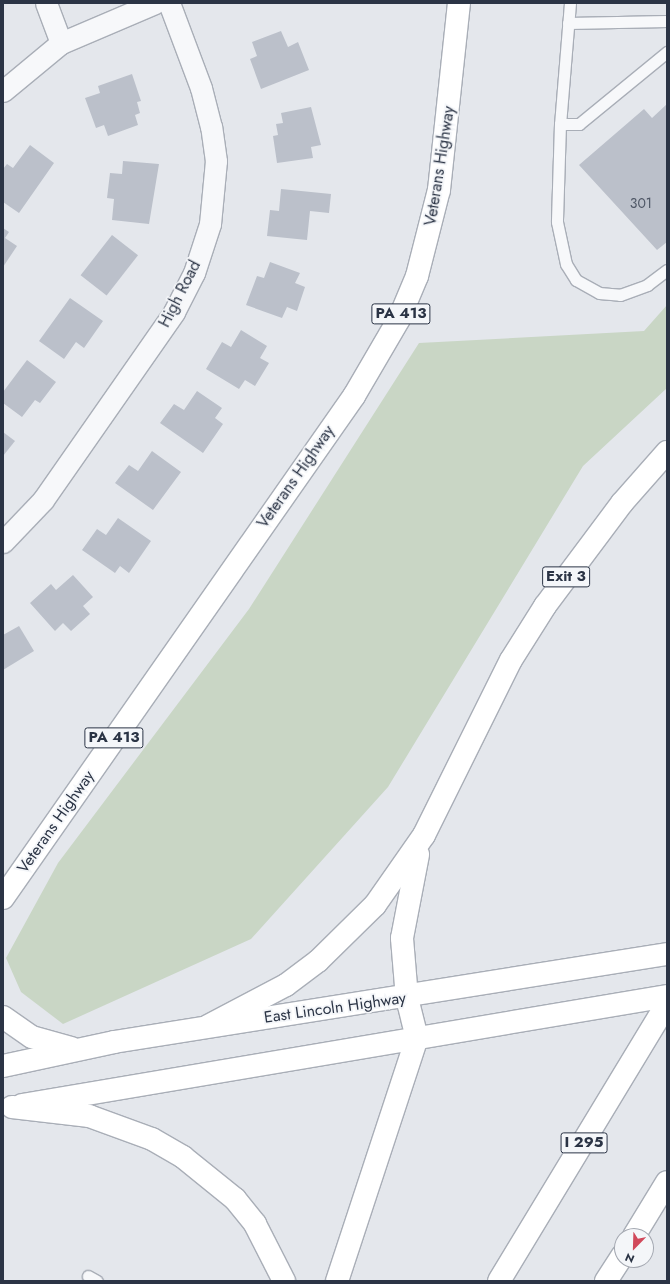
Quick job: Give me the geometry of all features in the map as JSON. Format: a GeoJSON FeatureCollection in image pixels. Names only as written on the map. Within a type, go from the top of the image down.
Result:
{"type":"FeatureCollection","features":[{"type":"Feature","properties":{"kind":"main road","name":"Veterans Highway"},"geometry":{"type":"LineString","coordinates":[[3,898],[354,396],[399,319],[416,276],[440,190],[459,3]]}},
{"type":"Feature","properties":{"kind":"main road","name":"Exit 3"},"geometry":{"type":"LineString","coordinates":[[424,835],[511,660],[545,606],[622,503],[667,452]]}},
{"type":"Feature","properties":{"kind":"main road"},"geometry":{"type":"LineString","coordinates":[[337,1281],[417,1038],[406,998],[402,961],[404,912],[424,835]]}},
{"type":"Feature","properties":{"kind":"main road"},"geometry":{"type":"LineString","coordinates":[[208,1026],[280,989],[318,961],[375,905],[424,835]]}},
{"type":"Feature","properties":{"kind":"main road","name":"East Lincoln Highway"},"geometry":{"type":"LineString","coordinates":[[3,1066],[74,1048],[208,1026],[406,998],[667,954]]}},
{"type":"Feature","properties":{"kind":"main road"},"geometry":{"type":"LineString","coordinates":[[7,1108],[667,996]]}},
{"type":"Feature","properties":{"kind":"main road","name":"I 295"},"geometry":{"type":"LineString","coordinates":[[499,1281],[667,1004]]}},
{"type":"Feature","properties":{"kind":"main road"},"geometry":{"type":"LineString","coordinates":[[3,1017],[32,1037],[74,1048]]}},
{"type":"Feature","properties":{"kind":"main road"},"geometry":{"type":"LineString","coordinates":[[7,1108],[89,1116],[152,1139],[183,1157],[235,1199],[255,1224],[284,1281]]}},
{"type":"Feature","properties":{"kind":"main road"},"geometry":{"type":"LineString","coordinates":[[639,1228],[667,1182]]}},
{"type":"Feature","properties":{"kind":"main road"},"geometry":{"type":"LineString","coordinates":[[606,1281],[614,1268]]}},
{"type":"Feature","properties":{"kind":"street"},"geometry":{"type":"LineString","coordinates":[[46,3],[61,43]]}},
{"type":"Feature","properties":{"kind":"street"},"geometry":{"type":"LineString","coordinates":[[3,91],[61,43],[155,3]]}},
{"type":"Feature","properties":{"kind":"street","name":"High Road"},"geometry":{"type":"LineString","coordinates":[[3,542],[43,500],[174,312],[194,273],[210,224],[216,161],[211,127],[201,88],[169,3]]}},
{"type":"Feature","properties":{"kind":"lane"},"geometry":{"type":"LineString","coordinates":[[570,3],[560,124],[557,222],[566,264],[576,280],[599,293],[620,295],[647,285],[667,270]]}},
{"type":"Feature","properties":{"kind":"lane"},"geometry":{"type":"LineString","coordinates":[[568,23],[667,21]]}},
{"type":"Feature","properties":{"kind":"lane"},"geometry":{"type":"LineString","coordinates":[[560,124],[579,124],[667,52]]}},
{"type":"Feature","properties":{"kind":"green space"},"geometry":{"type":"Polygon","coordinates":[[[667,305],[667,388],[583,466],[388,787],[251,939],[63,1024],[21,992],[6,958],[58,863],[249,609],[419,343],[644,331],[667,305]]]}},
{"type":"Feature","properties":{"kind":"building"},"geometry":{"type":"Polygon","coordinates":[[[281,31],[288,47],[298,42],[309,70],[261,89],[250,59],[257,56],[252,42],[281,31]]]}},
{"type":"Feature","properties":{"kind":"building"},"geometry":{"type":"Polygon","coordinates":[[[132,74],[141,101],[137,102],[140,113],[135,115],[138,125],[108,136],[104,125],[96,128],[85,98],[100,93],[98,86],[132,74]]]}},
{"type":"Feature","properties":{"kind":"building"},"geometry":{"type":"Polygon","coordinates":[[[667,104],[667,242],[657,250],[579,165],[644,109],[652,118],[667,104]]]}},
{"type":"Feature","properties":{"kind":"building"},"geometry":{"type":"Polygon","coordinates":[[[311,107],[321,145],[311,147],[313,158],[277,163],[273,136],[278,135],[276,124],[283,123],[281,113],[311,107]]]}},
{"type":"Feature","properties":{"kind":"building"},"geometry":{"type":"Polygon","coordinates":[[[30,145],[54,163],[19,213],[3,202],[3,169],[7,164],[13,168],[30,145]]]}},
{"type":"Feature","properties":{"kind":"building"},"geometry":{"type":"Polygon","coordinates":[[[123,161],[159,164],[149,224],[112,220],[114,199],[107,198],[110,173],[122,174],[123,161]]]}},
{"type":"Feature","properties":{"kind":"building"},"geometry":{"type":"Polygon","coordinates":[[[281,189],[331,194],[329,213],[310,211],[307,240],[267,236],[270,210],[279,211],[281,189]]]}},
{"type":"Feature","properties":{"kind":"building"},"geometry":{"type":"Polygon","coordinates":[[[3,228],[9,232],[5,238],[17,246],[3,267],[3,228]]]}},
{"type":"Feature","properties":{"kind":"building"},"geometry":{"type":"Polygon","coordinates":[[[112,235],[138,255],[107,296],[81,275],[112,235]]]}},
{"type":"Feature","properties":{"kind":"building"},"geometry":{"type":"Polygon","coordinates":[[[270,262],[300,273],[295,283],[305,287],[297,311],[287,307],[282,318],[246,305],[257,276],[264,278],[270,262]]]}},
{"type":"Feature","properties":{"kind":"building"},"geometry":{"type":"Polygon","coordinates":[[[70,298],[103,321],[84,348],[76,342],[64,359],[39,341],[70,298]]]}},
{"type":"Feature","properties":{"kind":"building"},"geometry":{"type":"Polygon","coordinates":[[[241,330],[267,346],[260,358],[269,363],[255,386],[245,380],[239,389],[206,369],[222,342],[231,347],[241,330]]]}},
{"type":"Feature","properties":{"kind":"building"},"geometry":{"type":"Polygon","coordinates":[[[27,360],[56,382],[40,403],[35,400],[22,417],[3,403],[3,392],[27,360]]]}},
{"type":"Feature","properties":{"kind":"building"},"geometry":{"type":"Polygon","coordinates":[[[197,391],[222,408],[215,418],[223,424],[203,453],[160,423],[174,404],[184,410],[197,391]]]}},
{"type":"Feature","properties":{"kind":"building"},"geometry":{"type":"Polygon","coordinates":[[[3,432],[15,441],[3,456],[3,432]]]}},
{"type":"Feature","properties":{"kind":"building"},"geometry":{"type":"Polygon","coordinates":[[[152,451],[181,472],[153,510],[115,483],[129,465],[138,471],[152,451]]]}},
{"type":"Feature","properties":{"kind":"building"},"geometry":{"type":"Polygon","coordinates":[[[118,518],[151,541],[129,573],[120,566],[115,573],[82,550],[97,529],[106,535],[118,518]]]}},
{"type":"Feature","properties":{"kind":"building"},"geometry":{"type":"Polygon","coordinates":[[[73,575],[93,597],[83,606],[90,614],[71,631],[63,623],[55,631],[30,603],[51,584],[56,590],[73,575]]]}},
{"type":"Feature","properties":{"kind":"building"},"geometry":{"type":"Polygon","coordinates":[[[19,626],[34,651],[3,670],[3,635],[19,626]]]}}]}
